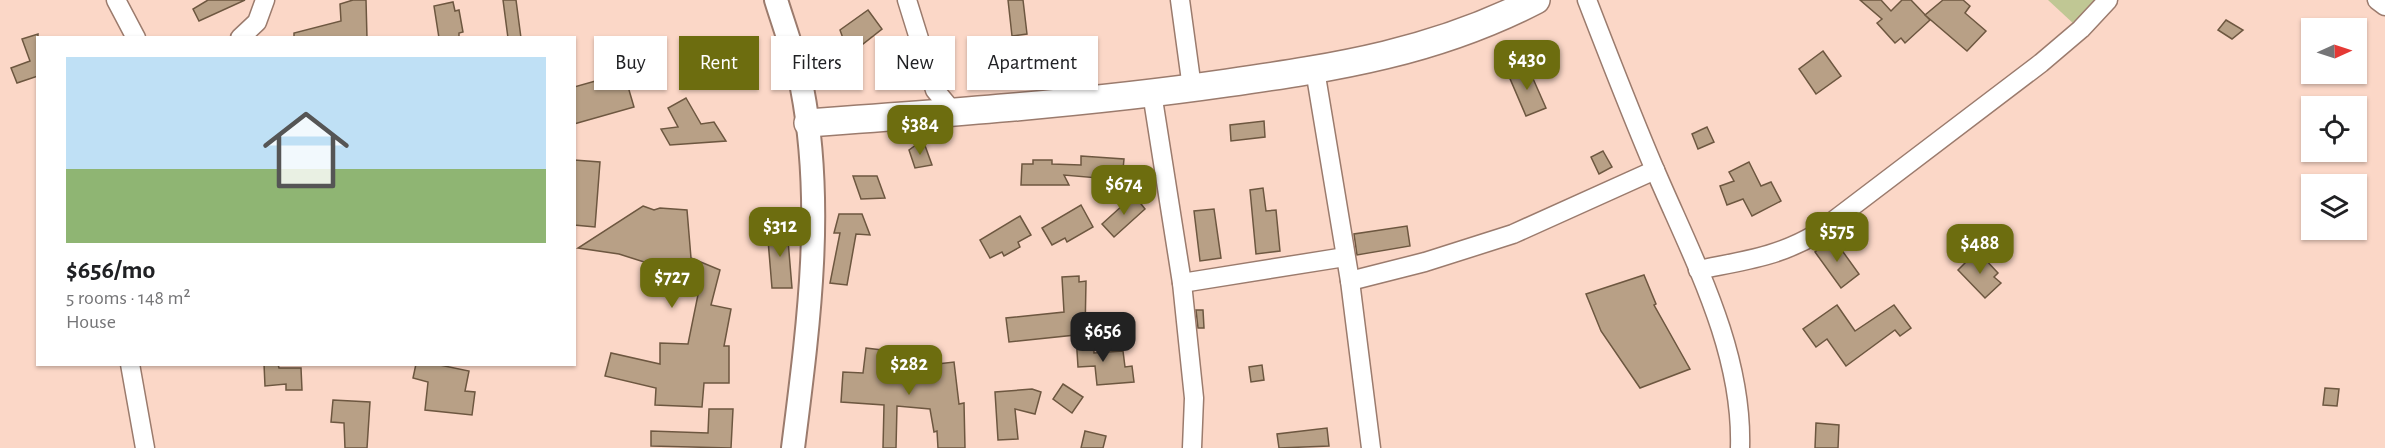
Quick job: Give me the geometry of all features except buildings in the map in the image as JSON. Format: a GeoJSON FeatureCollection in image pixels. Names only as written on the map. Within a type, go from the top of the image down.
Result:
{"type":"FeatureCollection","features":[{"type":"Feature","properties":{"kind":"highway"},"geometry":{"type":"LineString","coordinates":[[808,123],[954,113],[1152,93],[1315,70],[1422,47],[1463,34],[1536,0]]}},
{"type":"Feature","properties":{"kind":"main road"},"geometry":{"type":"LineString","coordinates":[[776,0],[802,86],[808,123],[813,211],[811,282],[793,448]]}},
{"type":"Feature","properties":{"kind":"street"},"geometry":{"type":"LineString","coordinates":[[116,0],[135,36]]}},
{"type":"Feature","properties":{"kind":"street"},"geometry":{"type":"LineString","coordinates":[[242,36],[257,22],[265,0]]}},
{"type":"Feature","properties":{"kind":"street"},"geometry":{"type":"LineString","coordinates":[[907,0],[935,90],[954,113]]}},
{"type":"Feature","properties":{"kind":"street"},"geometry":{"type":"LineString","coordinates":[[1180,0],[1192,88]]}},
{"type":"Feature","properties":{"kind":"street"},"geometry":{"type":"LineString","coordinates":[[1587,0],[1698,270],[1738,387],[1740,448]]}},
{"type":"Feature","properties":{"kind":"street"},"geometry":{"type":"LineString","coordinates":[[1698,270],[1771,255],[1792,248],[1816,234],[2041,63],[2081,29],[2108,0]]}},
{"type":"Feature","properties":{"kind":"street"},"geometry":{"type":"LineString","coordinates":[[2377,0],[2385,6]]}},
{"type":"Feature","properties":{"kind":"street"},"geometry":{"type":"LineString","coordinates":[[1315,70],[1350,281],[1371,448]]}},
{"type":"Feature","properties":{"kind":"street"},"geometry":{"type":"LineString","coordinates":[[1152,93],[1182,283],[1194,398],[1192,448]]}},
{"type":"Feature","properties":{"kind":"street"},"geometry":{"type":"LineString","coordinates":[[1350,281],[1425,262],[1513,234],[1655,170]]}},
{"type":"Feature","properties":{"kind":"street"},"geometry":{"type":"LineString","coordinates":[[1182,283],[1345,257]]}},
{"type":"Feature","properties":{"kind":"street"},"geometry":{"type":"LineString","coordinates":[[130,366],[145,448]]}},
{"type":"Feature","properties":{"kind":"green space"},"geometry":{"type":"Polygon","coordinates":[[[2048,0],[2096,0],[2075,25],[2048,0]]]}}]}
